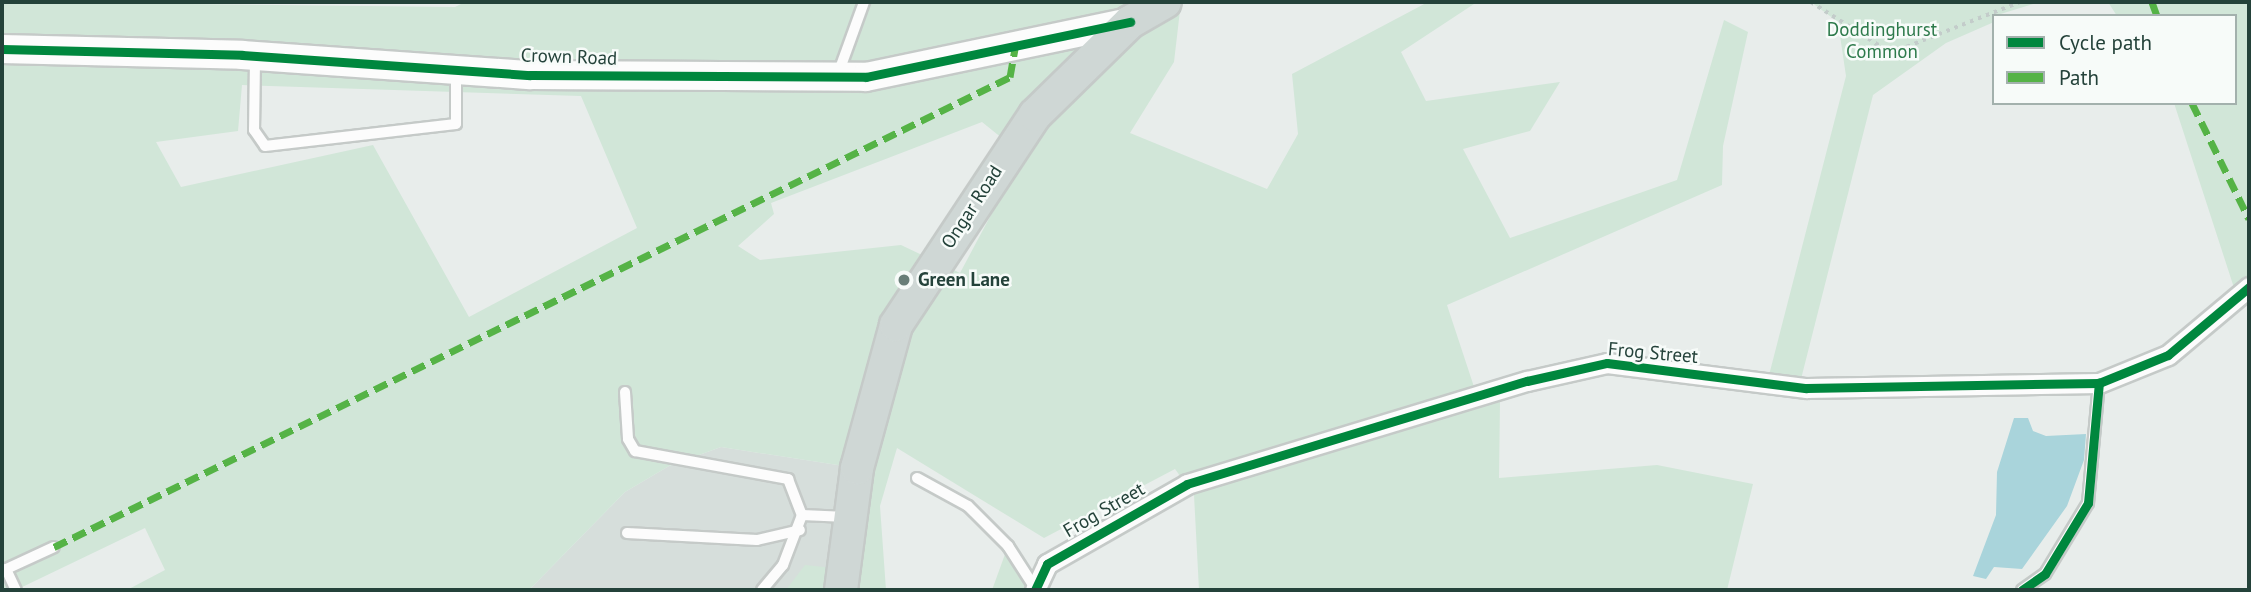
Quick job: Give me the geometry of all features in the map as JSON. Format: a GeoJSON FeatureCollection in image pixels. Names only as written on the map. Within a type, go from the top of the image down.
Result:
{"type":"FeatureCollection","features":[{"type":"Feature","properties":{"kind":"main road","name":"Ongar Road"},"geometry":{"type":"LineString","coordinates":[[841,590],[847,517],[897,325],[1013,146],[1078,73],[1130,22],[1165,2]]}},
{"type":"Feature","properties":{"kind":"street","name":"Crown Road"},"geometry":{"type":"LineString","coordinates":[[2,49],[256,56],[456,69],[837,78],[935,67],[1130,22]]}},
{"type":"Feature","properties":{"kind":"street"},"geometry":{"type":"LineString","coordinates":[[1061,38],[1078,73]]}},
{"type":"Feature","properties":{"kind":"street","name":"Frog Street"},"geometry":{"type":"LineString","coordinates":[[1035,589],[1048,564],[1187,484],[1607,363],[1805,388],[2099,383],[2168,355],[2249,287]]}},
{"type":"Feature","properties":{"kind":"lane"},"geometry":{"type":"LineString","coordinates":[[837,78],[864,2]]}},
{"type":"Feature","properties":{"kind":"lane"},"geometry":{"type":"LineString","coordinates":[[256,56],[254,130],[265,146],[456,124],[456,69]]}},
{"type":"Feature","properties":{"kind":"lane"},"geometry":{"type":"LineString","coordinates":[[2022,590],[2045,574],[2088,503],[2099,383]]}},
{"type":"Feature","properties":{"kind":"lane"},"geometry":{"type":"LineString","coordinates":[[625,392],[628,439],[635,451],[788,479],[802,515],[800,530],[762,590]]}},
{"type":"Feature","properties":{"kind":"lane"},"geometry":{"type":"LineString","coordinates":[[917,478],[968,506],[1008,546],[1035,589]]}},
{"type":"Feature","properties":{"kind":"lane"},"geometry":{"type":"LineString","coordinates":[[802,515],[847,517]]}},
{"type":"Feature","properties":{"kind":"lane"},"geometry":{"type":"LineString","coordinates":[[627,533],[757,540],[800,530]]}},
{"type":"Feature","properties":{"kind":"lane"},"geometry":{"type":"LineString","coordinates":[[16,590],[4,570],[54,547]]}},
{"type":"Feature","properties":{"kind":"path"},"geometry":{"type":"LineString","coordinates":[[1811,2],[1891,53],[2020,2]]}},
{"type":"Feature","properties":{"kind":"shaded area"},"geometry":{"type":"Polygon","coordinates":[[[721,447],[857,468],[842,569],[786,590],[529,590],[625,492],[669,466],[721,447]]]}},
{"type":"Feature","properties":{"kind":"green space"},"geometry":{"type":"Polygon","coordinates":[[[2,2],[455,7],[465,2],[1181,2],[1174,62],[1130,133],[1267,189],[1298,134],[1292,74],[1428,2],[1477,2],[1401,52],[1426,101],[1560,82],[1530,131],[1463,149],[1510,238],[1677,180],[1724,20],[1748,32],[1723,146],[1722,185],[1447,305],[1480,405],[1500,402],[1499,478],[1657,465],[1753,484],[1727,590],[1199,590],[1194,495],[1175,469],[1044,538],[897,448],[880,506],[886,590],[786,590],[805,565],[842,569],[857,468],[721,447],[669,466],[625,492],[529,590],[127,590],[165,570],[145,528],[16,590],[2,590],[2,2]],[[242,85],[238,131],[156,142],[181,187],[373,145],[469,317],[637,228],[581,96],[242,85]],[[982,122],[771,203],[774,214],[738,246],[760,260],[901,245],[960,273],[1023,155],[982,122]]]}},
{"type":"Feature","properties":{"kind":"green space","name":"Doddinghurst Common"},"geometry":{"type":"Polygon","coordinates":[[[1811,2],[2040,2],[1992,14],[1992,23],[1946,43],[1873,95],[1799,387],[1767,383],[1846,76],[1838,22],[1811,2]]]}},
{"type":"Feature","properties":{"kind":"green space"},"geometry":{"type":"Polygon","coordinates":[[[2108,2],[2249,2],[2249,289],[2237,297],[2175,105],[2237,105],[2237,14],[2116,14],[2108,2]]]}},
{"type":"Feature","properties":{"kind":"green space"},"geometry":{"type":"Polygon","coordinates":[[[1008,546],[1038,590],[992,590],[1008,546]]]}},
{"type":"Feature","properties":{"kind":"water"},"geometry":{"type":"Polygon","coordinates":[[[2014,418],[2028,418],[2033,431],[2046,436],[2086,434],[2084,460],[2067,506],[2022,569],[1994,567],[1986,579],[1973,576],[1996,515],[1997,472],[2014,418]]]}},
{"type":"Feature","properties":{"kind":"marked path"},"geometry":{"type":"LineString","coordinates":[[2152,2],[2156,14]]}},
{"type":"Feature","properties":{"kind":"marked path"},"geometry":{"type":"LineString","coordinates":[[54,547],[1010,77],[1015,48]]}},
{"type":"Feature","properties":{"kind":"marked path"},"geometry":{"type":"LineString","coordinates":[[2193,105],[2249,219]]}},
{"type":"Feature","properties":{"kind":"cycle path"},"geometry":{"type":"LineString","coordinates":[[2,49],[242,55],[530,75],[866,77],[1130,22]]}},
{"type":"Feature","properties":{"kind":"cycle path"},"geometry":{"type":"LineString","coordinates":[[1035,590],[1047,564],[1187,484],[1527,381],[1607,363],[1806,388],[2099,383],[2168,355],[2249,287]]}},
{"type":"Feature","properties":{"kind":"cycle path"},"geometry":{"type":"LineString","coordinates":[[2022,590],[2045,574],[2088,503],[2099,383]]}},
{"type":"Feature","properties":{"kind":"place","name":"Green Lane"},"geometry":{"type":"Point","coordinates":[904,280]}}]}
